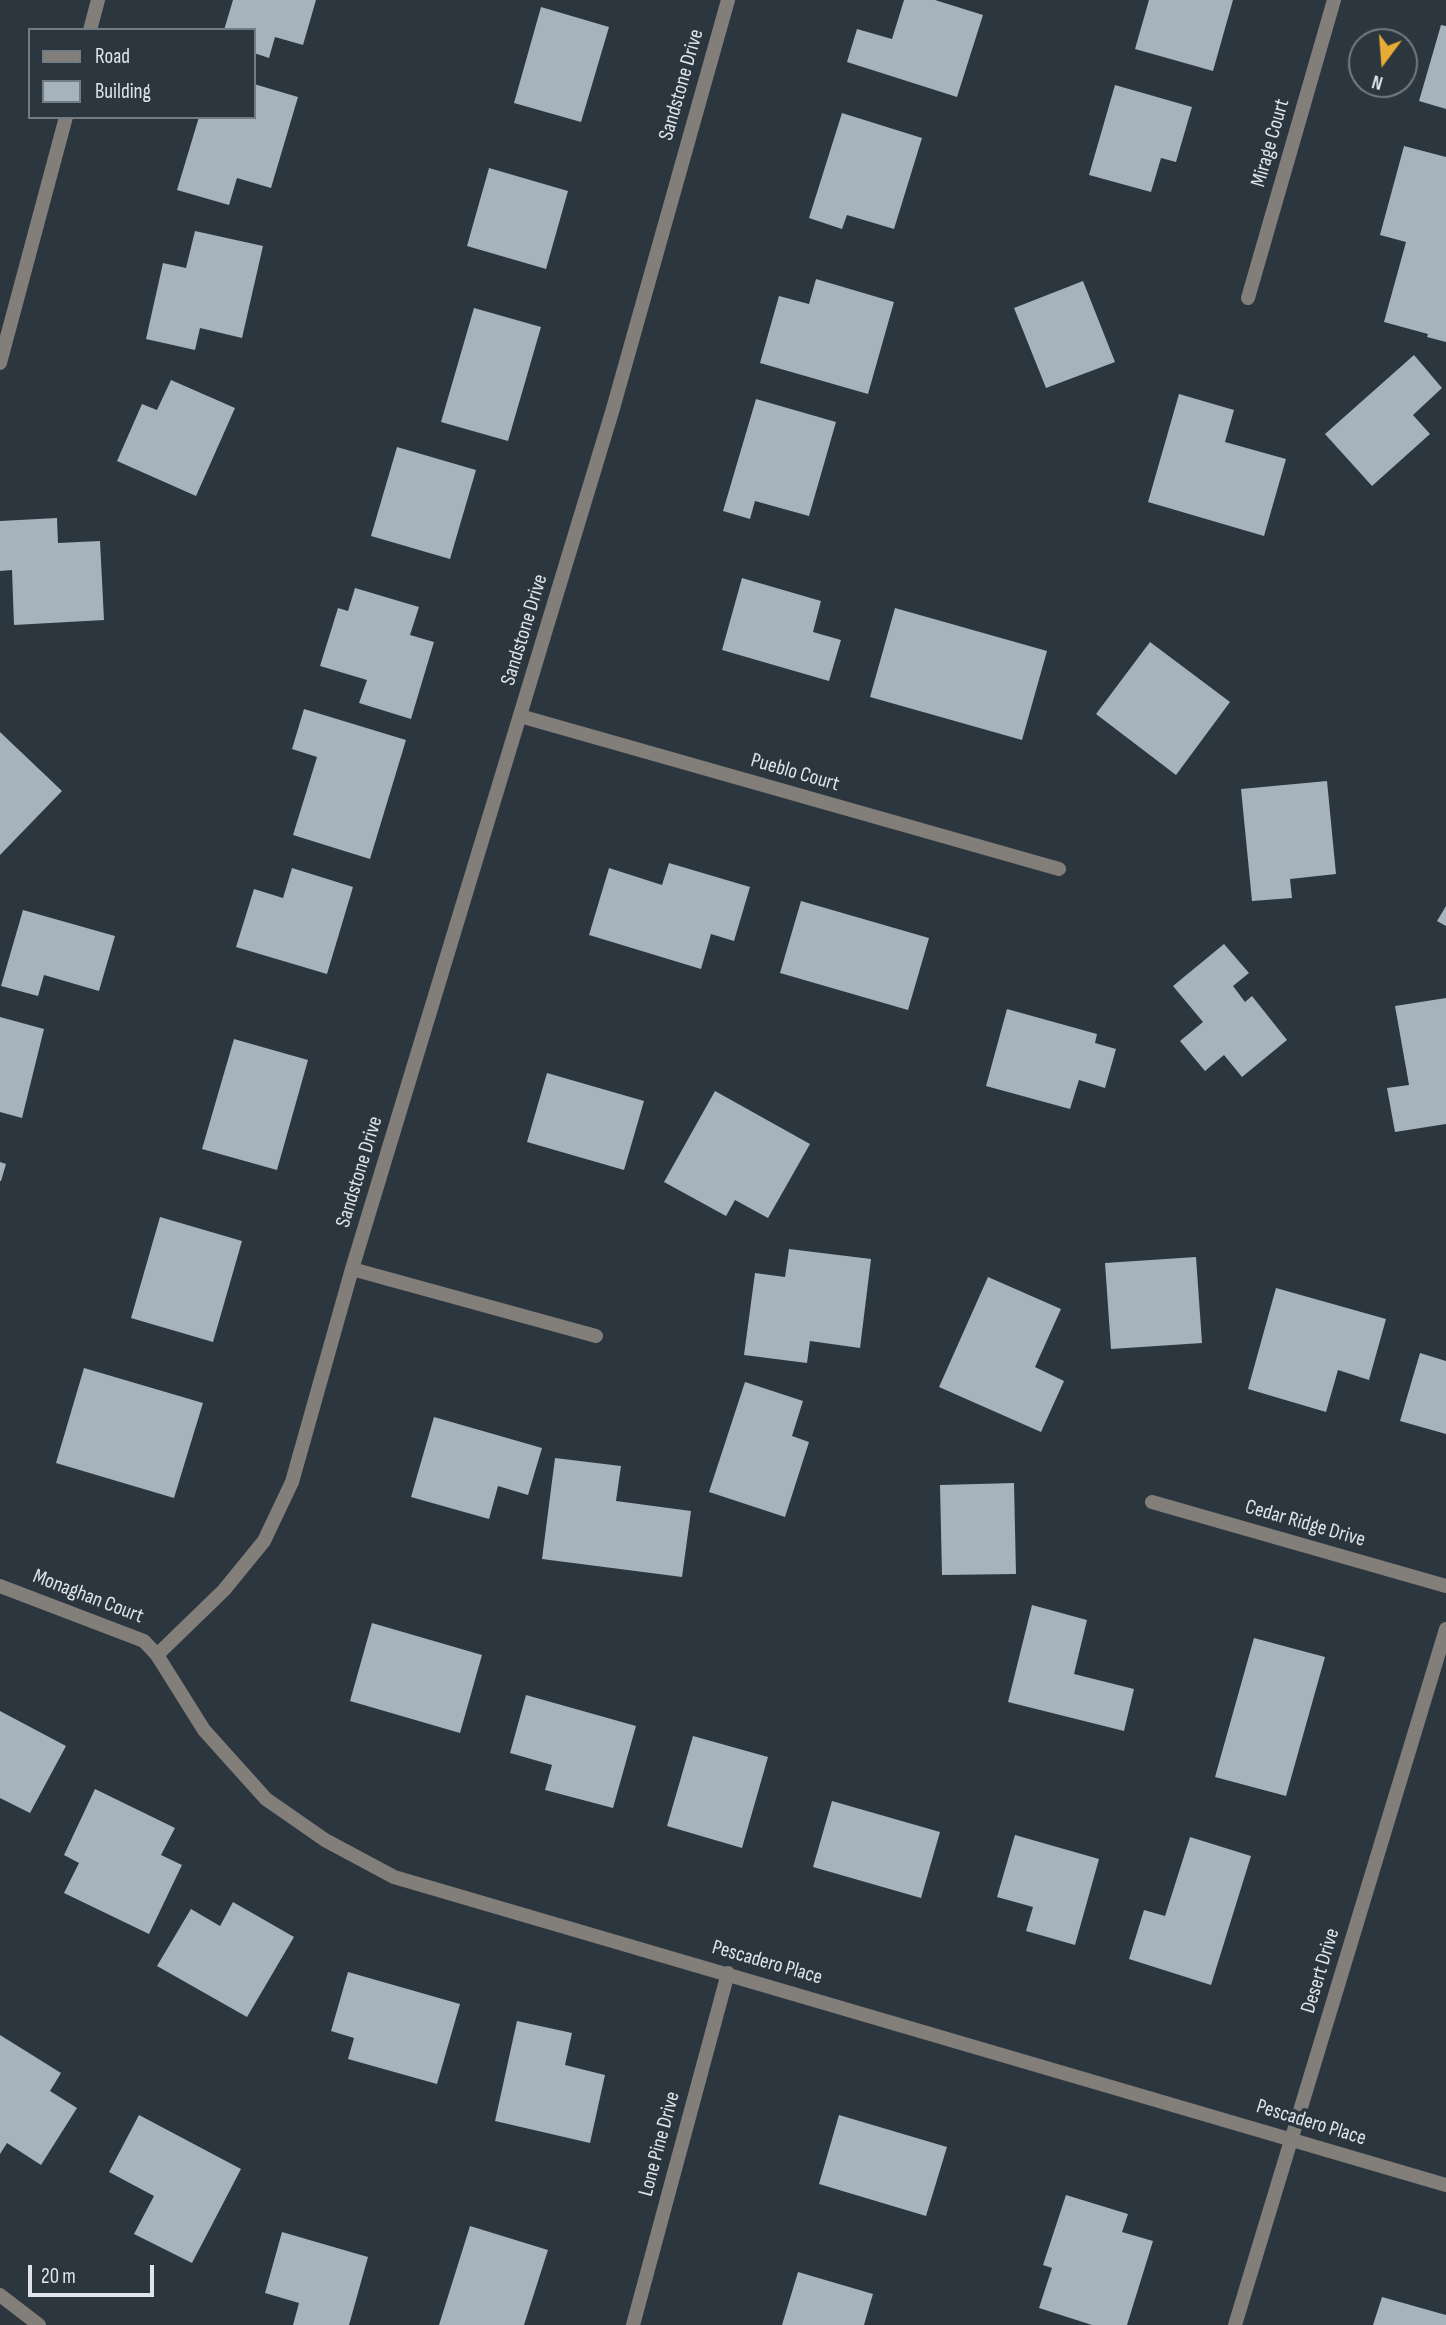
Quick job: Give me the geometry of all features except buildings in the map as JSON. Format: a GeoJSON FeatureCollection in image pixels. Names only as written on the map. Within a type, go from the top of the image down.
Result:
{"type":"FeatureCollection","features":[{"type":"Feature","properties":{"kind":"street"},"geometry":{"type":"LineString","coordinates":[[91,28],[98,0]]}},
{"type":"Feature","properties":{"kind":"street","name":"Sandstone Drive"},"geometry":{"type":"LineString","coordinates":[[157,1655],[224,1590],[264,1541],[292,1482],[352,1269],[612,412],[729,0]]}},
{"type":"Feature","properties":{"kind":"street","name":"Mirage Court"},"geometry":{"type":"LineString","coordinates":[[1248,298],[1334,0]]}},
{"type":"Feature","properties":{"kind":"street"},"geometry":{"type":"LineString","coordinates":[[0,363],[65,119]]}},
{"type":"Feature","properties":{"kind":"street","name":"Pueblo Court"},"geometry":{"type":"LineString","coordinates":[[520,716],[1059,869]]}},
{"type":"Feature","properties":{"kind":"street"},"geometry":{"type":"LineString","coordinates":[[352,1269],[596,1336]]}},
{"type":"Feature","properties":{"kind":"street","name":"Cedar Ridge Drive"},"geometry":{"type":"LineString","coordinates":[[1152,1502],[1446,1586]]}},
{"type":"Feature","properties":{"kind":"street","name":"Monaghan Court"},"geometry":{"type":"LineString","coordinates":[[0,1586],[144,1641],[157,1655]]}},
{"type":"Feature","properties":{"kind":"street","name":"Desert Drive"},"geometry":{"type":"LineString","coordinates":[[1235,2325],[1446,1629]]}},
{"type":"Feature","properties":{"kind":"street","name":"Pescadero Place"},"geometry":{"type":"LineString","coordinates":[[157,1655],[204,1730],[266,1800],[325,1840],[394,1877],[1446,2185]]}},
{"type":"Feature","properties":{"kind":"street","name":"Lone Pine Drive"},"geometry":{"type":"LineString","coordinates":[[633,2325],[727,1973]]}},
{"type":"Feature","properties":{"kind":"street"},"geometry":{"type":"LineString","coordinates":[[0,2295],[38,2325]]}}]}
